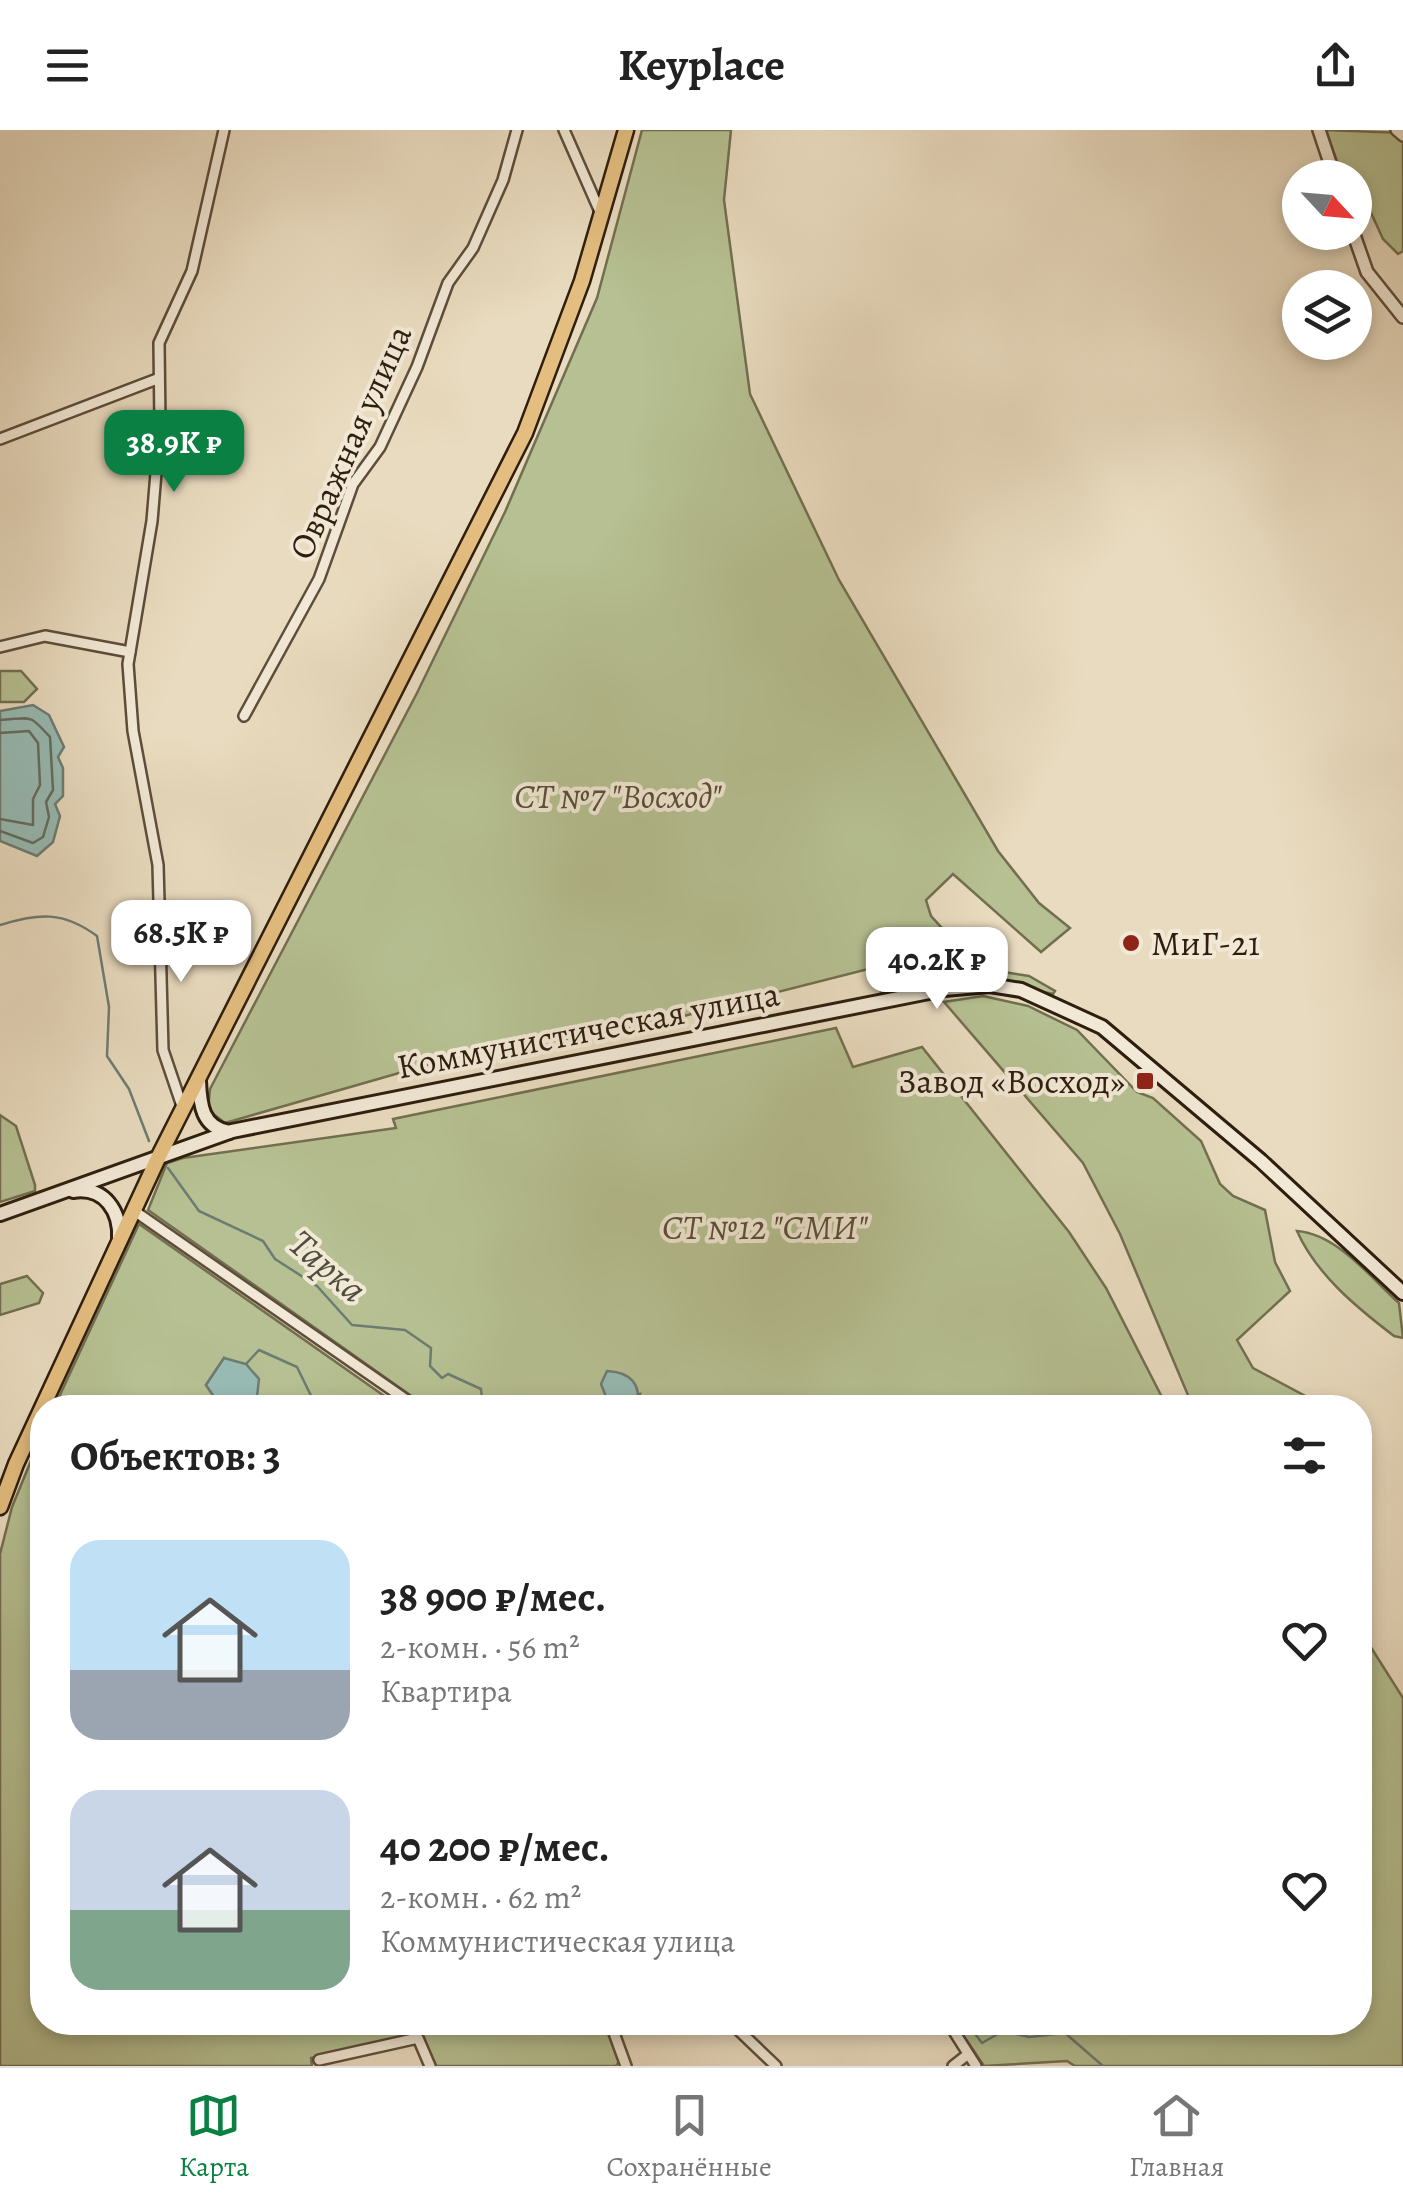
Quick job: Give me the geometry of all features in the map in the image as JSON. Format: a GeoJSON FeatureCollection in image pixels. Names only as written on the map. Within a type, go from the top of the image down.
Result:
{"type":"FeatureCollection","features":[{"type":"Feature","properties":{"kind":"main road"},"geometry":{"type":"LineString","coordinates":[[49,1395],[118,1240],[139,1214],[160,1156],[183,1109],[525,434],[582,280],[626,130]]}},
{"type":"Feature","properties":{"kind":"main road","name":"Коммунистическая улица"},"geometry":{"type":"LineString","coordinates":[[0,1214],[232,1132],[944,989],[1000,986],[1054,1002],[1124,1042],[1403,1293]]}},
{"type":"Feature","properties":{"kind":"main road"},"geometry":{"type":"LineString","coordinates":[[198,1081],[204,1115],[211,1125],[232,1132]]}},
{"type":"Feature","properties":{"kind":"main road"},"geometry":{"type":"LineString","coordinates":[[51,1196],[81,1190],[105,1199],[120,1222],[118,1240]]}},
{"type":"Feature","properties":{"kind":"main road"},"geometry":{"type":"LineString","coordinates":[[0,1507],[30,1439]]}},
{"type":"Feature","properties":{"kind":"street"},"geometry":{"type":"LineString","coordinates":[[183,1109],[164,1050],[158,866],[133,730],[130,652],[152,520],[160,425],[159,343],[192,271],[224,130]]}},
{"type":"Feature","properties":{"kind":"street","name":"Овражная улица"},"geometry":{"type":"LineString","coordinates":[[244,716],[319,579],[353,484],[380,446],[417,367],[448,283],[472,248],[503,180],[517,130]]}},
{"type":"Feature","properties":{"kind":"street"},"geometry":{"type":"LineString","coordinates":[[564,130],[601,214]]}},
{"type":"Feature","properties":{"kind":"street"},"geometry":{"type":"LineString","coordinates":[[1319,130],[1329,160]]}},
{"type":"Feature","properties":{"kind":"street"},"geometry":{"type":"LineString","coordinates":[[1396,130],[1403,136]]}},
{"type":"Feature","properties":{"kind":"street"},"geometry":{"type":"LineString","coordinates":[[1359,250],[1366,272],[1403,317]]}},
{"type":"Feature","properties":{"kind":"street"},"geometry":{"type":"LineString","coordinates":[[0,439],[157,379]]}},
{"type":"Feature","properties":{"kind":"street"},"geometry":{"type":"LineString","coordinates":[[0,647],[46,636],[130,652]]}},
{"type":"Feature","properties":{"kind":"street"},"geometry":{"type":"LineString","coordinates":[[139,1214],[399,1395]]}},
{"type":"Feature","properties":{"kind":"street"},"geometry":{"type":"LineString","coordinates":[[615,2035],[626,2066]]}},
{"type":"Feature","properties":{"kind":"street"},"geometry":{"type":"LineString","coordinates":[[744,2035],[776,2066]]}},
{"type":"Feature","properties":{"kind":"street"},"geometry":{"type":"LineString","coordinates":[[955,2035],[976,2066]]}},
{"type":"Feature","properties":{"kind":"street"},"geometry":{"type":"LineString","coordinates":[[318,2064],[418,2038],[430,2066]]}},
{"type":"Feature","properties":{"kind":"street"},"geometry":{"type":"LineString","coordinates":[[953,2066],[966,2055]]}},
{"type":"Feature","properties":{"kind":"green space","name":"СТ №7 \"Восход\""},"geometry":{"type":"Polygon","coordinates":[[[642,130],[731,130],[724,200],[750,394],[839,580],[998,851],[1039,903],[1070,928],[1041,952],[953,874],[926,900],[931,916],[979,968],[1029,976],[1055,991],[1053,994],[1004,983],[882,998],[876,967],[680,1017],[427,1065],[225,1123],[208,1110],[210,1089],[417,693],[505,512],[597,298],[642,130]]]}},
{"type":"Feature","properties":{"kind":"green space"},"geometry":{"type":"Polygon","coordinates":[[[1326,130],[1403,133],[1403,251],[1398,254],[1383,239],[1372,215],[1372,160],[1336,160],[1326,130]]]}},
{"type":"Feature","properties":{"kind":"green space"},"geometry":{"type":"Polygon","coordinates":[[[0,671],[21,671],[37,689],[24,702],[0,702],[0,671]]]}},
{"type":"Feature","properties":{"kind":"green space"},"geometry":{"type":"Polygon","coordinates":[[[983,996],[1028,1006],[1077,1030],[1137,1092],[1153,1098],[1201,1141],[1220,1184],[1233,1196],[1265,1210],[1275,1262],[1290,1291],[1237,1340],[1253,1368],[1304,1395],[1188,1395],[1120,1234],[1083,1163],[944,1002],[983,996]]]}},
{"type":"Feature","properties":{"kind":"green space","name":"СТ №12 \"СМИ\""},"geometry":{"type":"Polygon","coordinates":[[[836,1028],[853,1067],[922,1047],[1069,1232],[1106,1288],[1161,1395],[410,1395],[148,1210],[167,1163],[396,1128],[393,1119],[836,1028]]]}},
{"type":"Feature","properties":{"kind":"green space"},"geometry":{"type":"Polygon","coordinates":[[[0,1115],[16,1126],[35,1191],[0,1202],[0,1115]]]}},
{"type":"Feature","properties":{"kind":"green space"},"geometry":{"type":"Polygon","coordinates":[[[139,1224],[383,1395],[255,1395],[224,1358],[206,1385],[213,1395],[60,1395],[139,1224]]]}},
{"type":"Feature","properties":{"kind":"green space"},"geometry":{"type":"Polygon","coordinates":[[[1297,1231],[1339,1248],[1399,1303],[1403,1338],[1394,1336],[1338,1289],[1297,1231]]]}},
{"type":"Feature","properties":{"kind":"green space"},"geometry":{"type":"Polygon","coordinates":[[[27,1276],[43,1293],[39,1303],[0,1315],[0,1284],[27,1276]]]}},
{"type":"Feature","properties":{"kind":"green space"},"geometry":{"type":"Polygon","coordinates":[[[30,1463],[30,2035],[420,2035],[311,2058],[312,2066],[0,2066],[0,1554],[12,1507],[30,1463]]]}},
{"type":"Feature","properties":{"kind":"green space"},"geometry":{"type":"Polygon","coordinates":[[[1372,1649],[1403,1698],[1403,2066],[1075,2066],[1067,2061],[984,2066],[963,2035],[1372,2035],[1372,1649]]]}},
{"type":"Feature","properties":{"kind":"green space"},"geometry":{"type":"Polygon","coordinates":[[[420,2035],[610,2035],[620,2060],[616,2066],[434,2066],[420,2035]]]}},
{"type":"Feature","properties":{"kind":"water"},"geometry":{"type":"Polygon","coordinates":[[[33,705],[49,715],[64,747],[58,757],[63,768],[63,796],[55,804],[60,816],[53,842],[37,856],[0,841],[0,711],[33,705]]]}},
{"type":"Feature","properties":{"kind":"water"},"geometry":{"type":"Polygon","coordinates":[[[224,1358],[246,1364],[259,1379],[257,1395],[213,1395],[206,1385],[224,1358]]]}},
{"type":"Feature","properties":{"kind":"water"},"geometry":{"type":"Polygon","coordinates":[[[607,1371],[622,1374],[636,1386],[638,1395],[605,1395],[601,1384],[607,1371]]]}},
{"type":"Feature","properties":{"kind":"waterway","name":"Тарка"},"geometry":{"type":"LineString","coordinates":[[0,925],[27,918],[62,918],[97,936],[109,1007],[107,1056],[129,1089],[149,1141]]}},
{"type":"Feature","properties":{"kind":"waterway","name":"Тарка"},"geometry":{"type":"LineString","coordinates":[[168,1168],[199,1211],[263,1241],[275,1259],[317,1286],[352,1325],[405,1330],[431,1348],[430,1366],[442,1378],[448,1374],[481,1389],[482,1395]]}},
{"type":"Feature","properties":{"kind":"waterway"},"geometry":{"type":"LineString","coordinates":[[246,1364],[259,1350],[297,1367],[311,1395]]}},
{"type":"Feature","properties":{"kind":"waterway","name":"Тарка"},"geometry":{"type":"LineString","coordinates":[[976,2035],[982,2043],[996,2035]]}},
{"type":"Feature","properties":{"kind":"waterway","name":"Тарка"},"geometry":{"type":"LineString","coordinates":[[1020,2035],[1047,2035]]}},
{"type":"Feature","properties":{"kind":"waterway","name":"Тарка"},"geometry":{"type":"LineString","coordinates":[[1067,2035],[1103,2066]]}},
{"type":"Feature","properties":{"kind":"place","name":"МиГ-21"},"geometry":{"type":"Point","coordinates":[1131,943]}},
{"type":"Feature","properties":{"kind":"place","name":"Завод «Восход»"},"geometry":{"type":"Point","coordinates":[1145,1081]}}]}
